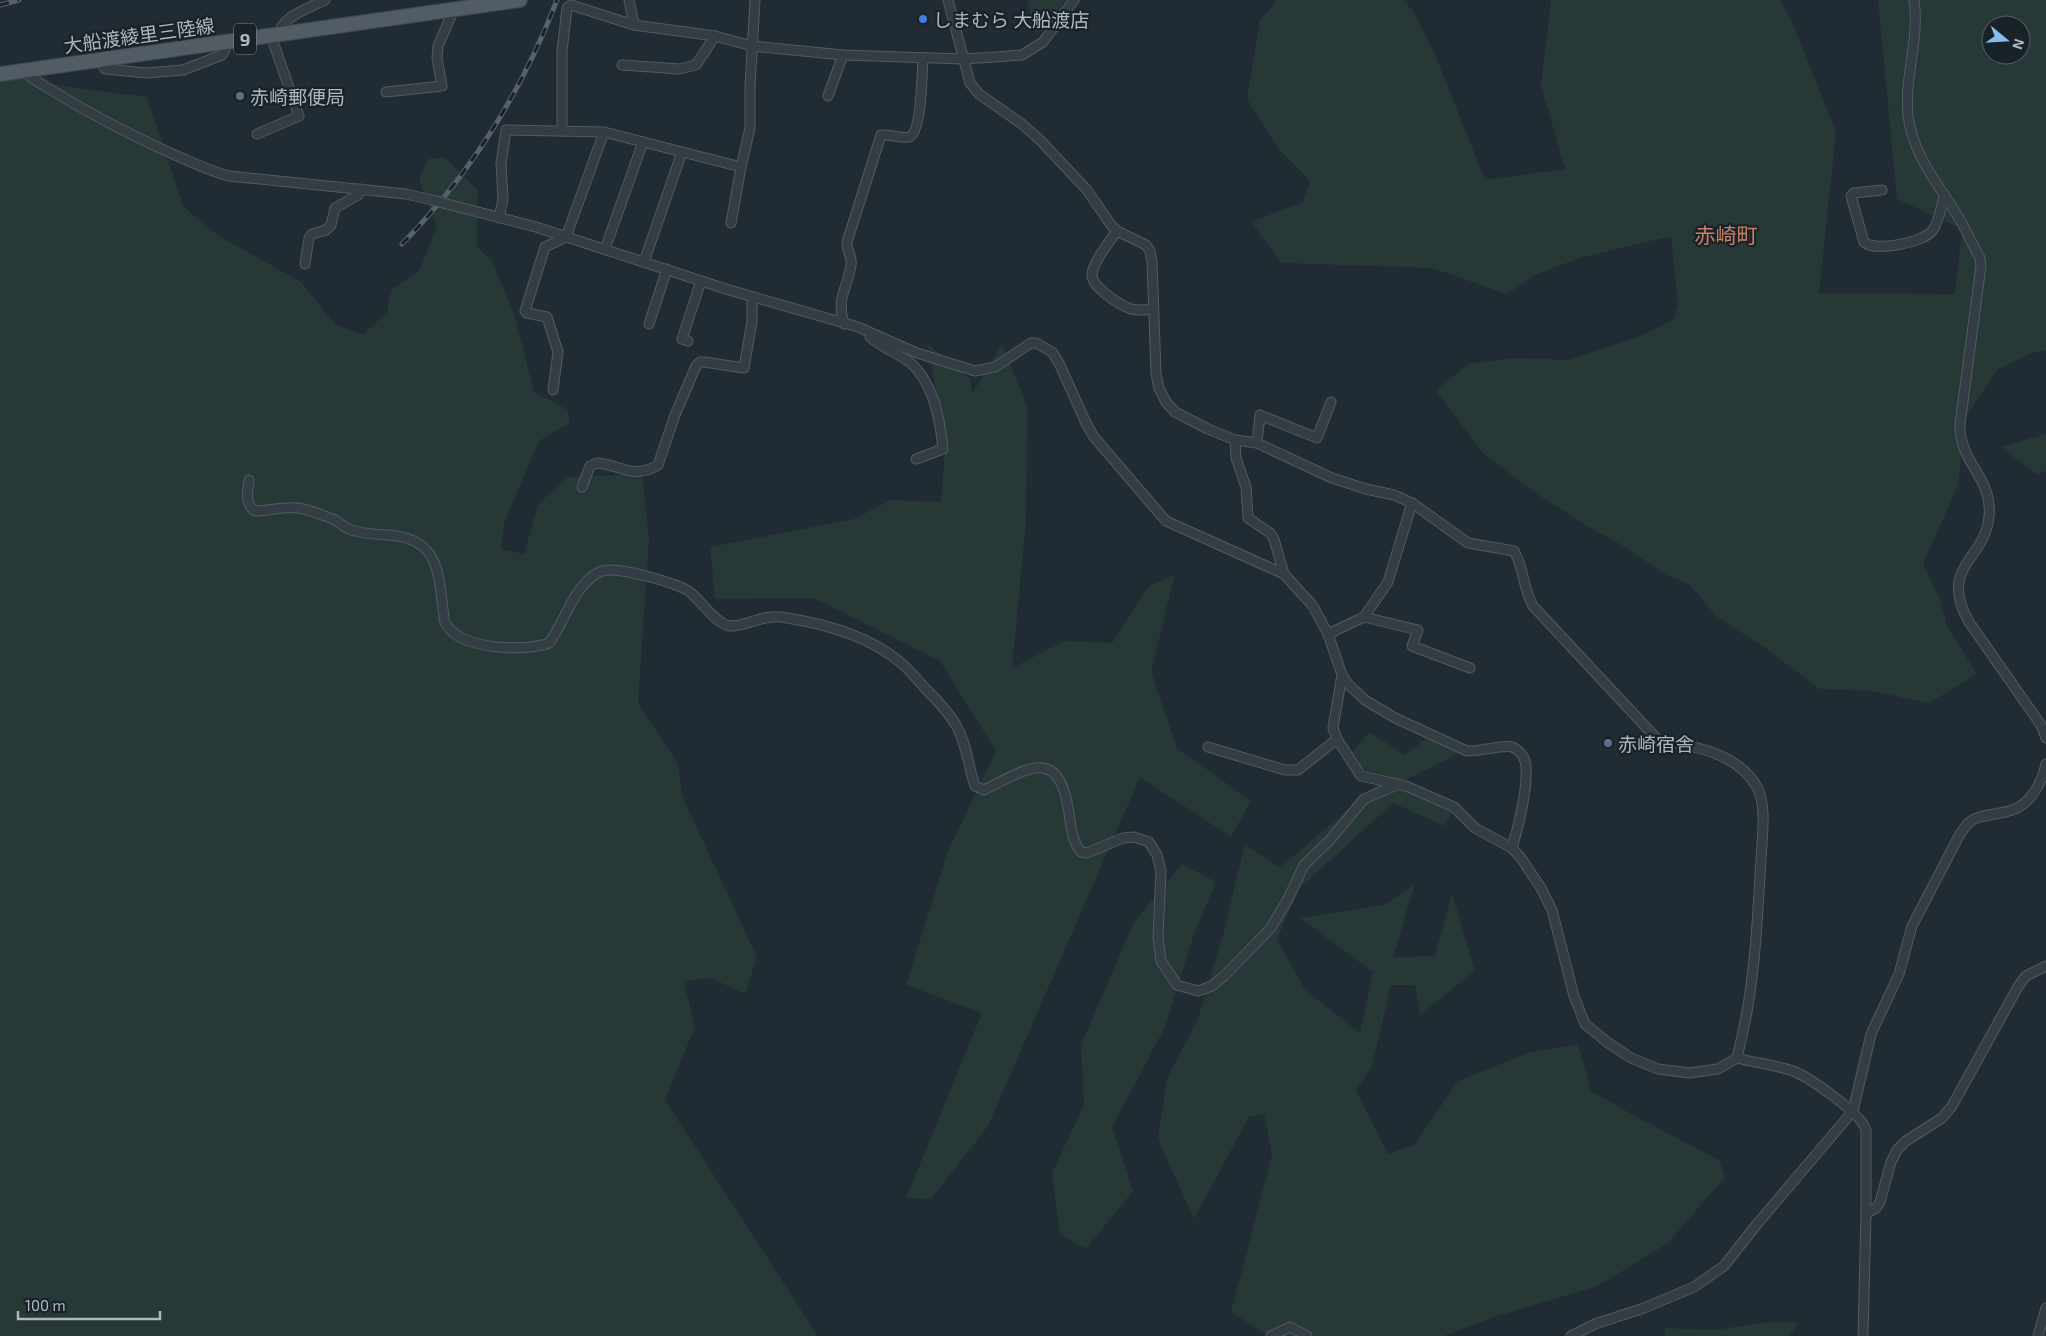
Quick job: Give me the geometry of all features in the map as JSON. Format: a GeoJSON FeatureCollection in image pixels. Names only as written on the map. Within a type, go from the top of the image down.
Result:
{"type":"FeatureCollection","features":[{"type":"Feature","properties":{"kind":"main road","name":"大船渡綾里三陸線"},"geometry":{"type":"LineString","coordinates":[[0,74],[520,0]]}},
{"type":"Feature","properties":{"kind":"street"},"geometry":{"type":"LineString","coordinates":[[257,134],[299,116],[274,35],[286,20],[325,0]]}},
{"type":"Feature","properties":{"kind":"street"},"geometry":{"type":"LineString","coordinates":[[630,0],[634,25]]}},
{"type":"Feature","properties":{"kind":"street"},"geometry":{"type":"LineString","coordinates":[[731,224],[750,128],[755,0]]}},
{"type":"Feature","properties":{"kind":"street"},"geometry":{"type":"LineString","coordinates":[[948,0],[967,77],[979,94],[1022,124],[1040,140],[1087,190],[1110,225],[1117,231],[1146,245],[1150,251],[1156,374],[1159,388],[1166,402],[1175,412],[1235,440],[1257,443],[1332,478],[1394,495],[1412,504],[1468,543],[1514,551],[1521,563],[1528,597],[1533,606],[1658,740],[1681,744],[1716,754],[1746,772],[1758,788],[1764,825],[1759,899],[1748,1006],[1737,1058]]}},
{"type":"Feature","properties":{"kind":"street"},"geometry":{"type":"LineString","coordinates":[[562,131],[562,51],[567,8],[571,5],[634,25],[715,36],[752,46],[843,55],[963,58],[1022,55],[1044,42],[1074,0]]}},
{"type":"Feature","properties":{"kind":"street"},"geometry":{"type":"LineString","coordinates":[[1914,0],[1915,18],[1907,101],[1912,137],[1917,151],[1944,197],[1954,210],[1980,258],[1981,266],[1960,424],[1960,437],[1965,453],[1984,482],[1989,498],[1989,516],[1986,533],[1964,567],[1957,594],[1969,622],[2041,725],[2046,738]]}},
{"type":"Feature","properties":{"kind":"street"},"geometry":{"type":"LineString","coordinates":[[386,92],[442,86],[437,58],[438,46],[454,9]]}},
{"type":"Feature","properties":{"kind":"street"},"geometry":{"type":"LineString","coordinates":[[622,65],[679,69],[696,65],[715,36]]}},
{"type":"Feature","properties":{"kind":"street"},"geometry":{"type":"LineString","coordinates":[[100,60],[105,69],[114,71],[165,73],[183,70],[222,55],[229,42]]}},
{"type":"Feature","properties":{"kind":"street"},"geometry":{"type":"LineString","coordinates":[[828,96],[843,55]]}},
{"type":"Feature","properties":{"kind":"street"},"geometry":{"type":"LineString","coordinates":[[844,324],[840,310],[840,301],[852,264],[846,248],[847,242],[882,135],[908,138],[912,135],[916,126],[919,112],[923,58]]}},
{"type":"Feature","properties":{"kind":"street"},"geometry":{"type":"LineString","coordinates":[[20,71],[102,120],[217,173],[229,176],[360,189],[432,200],[566,237],[752,297],[858,328],[918,352],[975,371],[995,367],[1031,343],[1036,343],[1052,352],[1059,363],[1094,437],[1166,521],[1284,574],[1313,606],[1328,634],[1342,675],[1348,684],[1365,700],[1396,718],[1467,752],[1478,752],[1504,746],[1512,747],[1520,752],[1524,759],[1526,771],[1519,824],[1512,848]]}},
{"type":"Feature","properties":{"kind":"street"},"geometry":{"type":"LineString","coordinates":[[499,218],[503,199],[501,164],[506,130],[604,132],[741,167]]}},
{"type":"Feature","properties":{"kind":"street"},"geometry":{"type":"LineString","coordinates":[[553,390],[558,352],[547,317],[524,311],[545,247],[566,237],[604,132]]}},
{"type":"Feature","properties":{"kind":"street"},"geometry":{"type":"LineString","coordinates":[[605,249],[643,142]]}},
{"type":"Feature","properties":{"kind":"street"},"geometry":{"type":"LineString","coordinates":[[644,262],[682,152]]}},
{"type":"Feature","properties":{"kind":"street"},"geometry":{"type":"LineString","coordinates":[[305,264],[308,238],[312,234],[326,230],[331,225],[335,208],[358,195],[360,189]]}},
{"type":"Feature","properties":{"kind":"street"},"geometry":{"type":"LineString","coordinates":[[1882,190],[1854,193],[1851,196],[1864,242],[1873,248],[1916,241],[1927,236],[1936,223],[1944,197]]}},
{"type":"Feature","properties":{"kind":"street"},"geometry":{"type":"LineString","coordinates":[[1117,231],[1095,266],[1092,275],[1094,280],[1100,289],[1130,308],[1154,309]]}},
{"type":"Feature","properties":{"kind":"street"},"geometry":{"type":"LineString","coordinates":[[649,324],[667,270]]}},
{"type":"Feature","properties":{"kind":"street"},"geometry":{"type":"LineString","coordinates":[[688,341],[682,339],[700,280]]}},
{"type":"Feature","properties":{"kind":"street"},"geometry":{"type":"LineString","coordinates":[[582,487],[590,466],[597,464],[638,472],[647,472],[658,466],[675,415],[696,366],[700,362],[704,362],[744,368],[752,321],[752,297]]}},
{"type":"Feature","properties":{"kind":"street"},"geometry":{"type":"LineString","coordinates":[[858,328],[873,340],[907,360],[918,370],[927,385],[940,420],[943,449],[916,459]]}},
{"type":"Feature","properties":{"kind":"street"},"geometry":{"type":"LineString","coordinates":[[1257,443],[1260,415],[1317,438],[1331,402]]}},
{"type":"Feature","properties":{"kind":"street"},"geometry":{"type":"LineString","coordinates":[[1235,440],[1236,458],[1246,487],[1248,518],[1270,532],[1274,539],[1284,574]]}},
{"type":"Feature","properties":{"kind":"street"},"geometry":{"type":"LineString","coordinates":[[249,480],[247,499],[251,508],[255,511],[287,507],[298,508],[334,520],[349,529],[407,538],[421,545],[429,552],[438,573],[445,623],[458,635],[476,643],[498,647],[523,648],[549,643],[558,632],[570,604],[584,585],[603,571],[613,570],[645,575],[687,590],[718,620],[728,626],[740,625],[762,617],[774,616],[811,621],[852,636],[885,651],[907,669],[937,700],[956,725],[968,753],[975,786],[984,790],[1024,770],[1043,767],[1055,773],[1061,783],[1068,807],[1075,845],[1081,852],[1087,852],[1123,838],[1134,837],[1149,842],[1158,855],[1161,871],[1158,937],[1161,961],[1177,985],[1198,991],[1212,986],[1218,981],[1270,928],[1288,899],[1304,865],[1330,840],[1364,799],[1399,784]]}},
{"type":"Feature","properties":{"kind":"street"},"geometry":{"type":"LineString","coordinates":[[1328,634],[1364,617],[1388,582],[1412,504]]}},
{"type":"Feature","properties":{"kind":"street"},"geometry":{"type":"LineString","coordinates":[[1364,617],[1418,630],[1412,646],[1470,668]]}},
{"type":"Feature","properties":{"kind":"street"},"geometry":{"type":"LineString","coordinates":[[1342,675],[1333,728],[1337,740],[1361,776],[1399,784],[1454,807],[1476,828],[1512,848],[1521,858],[1541,888],[1552,910],[1574,996],[1585,1024],[1631,1058],[1658,1069],[1689,1073],[1718,1069],[1737,1058],[1796,1072],[1853,1111],[1861,1119],[1866,1130],[1863,1336]]}},
{"type":"Feature","properties":{"kind":"street"},"geometry":{"type":"LineString","coordinates":[[1208,747],[1286,770],[1298,770],[1337,740]]}},
{"type":"Feature","properties":{"kind":"street"},"geometry":{"type":"LineString","coordinates":[[1571,1336],[1595,1324],[1644,1308],[1694,1287],[1724,1266],[1756,1224],[1853,1111],[1871,1034],[1899,974],[1912,926],[1960,834],[1976,818],[2014,810],[2024,804],[2039,783],[2046,764]]}},
{"type":"Feature","properties":{"kind":"street"},"geometry":{"type":"LineString","coordinates":[[1866,1214],[1876,1208],[1880,1202],[1891,1162],[1897,1150],[1906,1141],[1942,1118],[1952,1106],[2018,985],[2026,976],[2046,966]]}},
{"type":"Feature","properties":{"kind":"street"},"geometry":{"type":"LineString","coordinates":[[2038,1336],[2046,1308]]}},
{"type":"Feature","properties":{"kind":"street"},"geometry":{"type":"LineString","coordinates":[[1271,1336],[1290,1327],[1307,1336]]}},
{"type":"Feature","properties":{"kind":"green space"},"geometry":{"type":"Polygon","coordinates":[[[1027,0],[1066,0],[1042,31],[1035,32],[1027,0]]]}},
{"type":"Feature","properties":{"kind":"green space"},"geometry":{"type":"Polygon","coordinates":[[[1277,0],[1403,0],[1414,12],[1436,57],[1485,180],[1565,169],[1541,85],[1551,0],[1780,0],[1791,19],[1836,132],[1819,293],[1955,294],[1962,229],[1897,199],[1878,0],[2046,0],[2046,351],[2034,352],[1997,370],[1965,419],[1958,485],[1923,564],[1941,601],[1947,626],[1977,674],[1929,703],[1872,691],[1820,689],[1765,648],[1716,616],[1689,584],[1668,576],[1625,547],[1587,526],[1537,494],[1483,453],[1436,391],[1468,364],[1516,358],[1568,360],[1636,338],[1673,320],[1678,306],[1671,236],[1580,258],[1537,274],[1507,294],[1432,268],[1282,263],[1251,222],[1303,202],[1310,181],[1277,147],[1247,99],[1260,20],[1277,0]]]}},
{"type":"Feature","properties":{"kind":"green space"},"geometry":{"type":"Polygon","coordinates":[[[0,74],[81,89],[147,97],[183,206],[216,234],[301,282],[335,324],[363,335],[387,312],[391,290],[419,271],[437,227],[419,180],[428,159],[444,157],[478,191],[477,247],[492,261],[514,314],[534,392],[568,410],[570,423],[539,441],[504,523],[501,549],[524,554],[538,504],[567,477],[642,474],[649,539],[638,703],[678,764],[682,796],[757,957],[745,994],[711,978],[684,981],[695,1027],[665,1100],[818,1336],[0,1336],[0,74]]]}},
{"type":"Feature","properties":{"kind":"green space"},"geometry":{"type":"Polygon","coordinates":[[[927,343],[970,379],[972,394],[1002,344],[1027,406],[1026,521],[1012,668],[1065,641],[1112,643],[1148,587],[1175,574],[1151,672],[1177,748],[1251,801],[1231,837],[1140,777],[988,1126],[931,1199],[906,1198],[982,1013],[906,985],[948,851],[996,751],[940,661],[814,598],[715,599],[710,547],[854,519],[891,500],[941,502],[946,438],[927,343]]]}},
{"type":"Feature","properties":{"kind":"green space"},"geometry":{"type":"Polygon","coordinates":[[[2046,434],[2046,471],[2037,475],[2001,447],[2046,434]]]}},
{"type":"Feature","properties":{"kind":"green space"},"geometry":{"type":"Polygon","coordinates":[[[1369,732],[1405,755],[1428,737],[1460,753],[1401,782],[1455,807],[1444,826],[1393,803],[1299,889],[1277,939],[1305,990],[1360,1033],[1373,972],[1300,918],[1384,905],[1415,884],[1393,957],[1435,956],[1452,893],[1475,971],[1420,1015],[1415,985],[1391,985],[1372,1067],[1356,1090],[1388,1154],[1414,1145],[1458,1081],[1528,1053],[1578,1044],[1591,1091],[1719,1160],[1725,1177],[1668,1243],[1598,1286],[1497,1316],[1444,1336],[1268,1336],[1231,1312],[1272,1155],[1264,1114],[1249,1117],[1194,1219],[1158,1139],[1167,1078],[1197,1021],[1223,935],[1245,844],[1280,868],[1378,783],[1350,755],[1369,732]]]}},
{"type":"Feature","properties":{"kind":"green space"},"geometry":{"type":"Polygon","coordinates":[[[1182,864],[1216,882],[1194,934],[1165,1027],[1112,1127],[1133,1191],[1086,1249],[1060,1234],[1052,1173],[1084,1105],[1081,1045],[1134,922],[1182,864]]]}},
{"type":"Feature","properties":{"kind":"green space"},"geometry":{"type":"Polygon","coordinates":[[[1799,1322],[1789,1336],[1665,1336],[1665,1328],[1715,1330],[1759,1323],[1799,1322]]]}},
{"type":"Feature","properties":{"kind":"railway"},"geometry":{"type":"LineString","coordinates":[[0,5],[19,0]]}},
{"type":"Feature","properties":{"kind":"railway"},"geometry":{"type":"LineString","coordinates":[[402,244],[450,190],[492,130],[528,67],[557,0]]}},
{"type":"Feature","properties":{"kind":"place","name":"しまむら 大船渡店"},"geometry":{"type":"Point","coordinates":[923,19]}},
{"type":"Feature","properties":{"kind":"place","name":"赤崎郵便局"},"geometry":{"type":"Point","coordinates":[240,96]}},
{"type":"Feature","properties":{"kind":"place","name":"赤崎宿舎"},"geometry":{"type":"Point","coordinates":[1608,743]}},
{"type":"Feature","properties":{"kind":"district","name":"赤崎町"},"geometry":{"type":"Point","coordinates":[1726,234]}}]}
